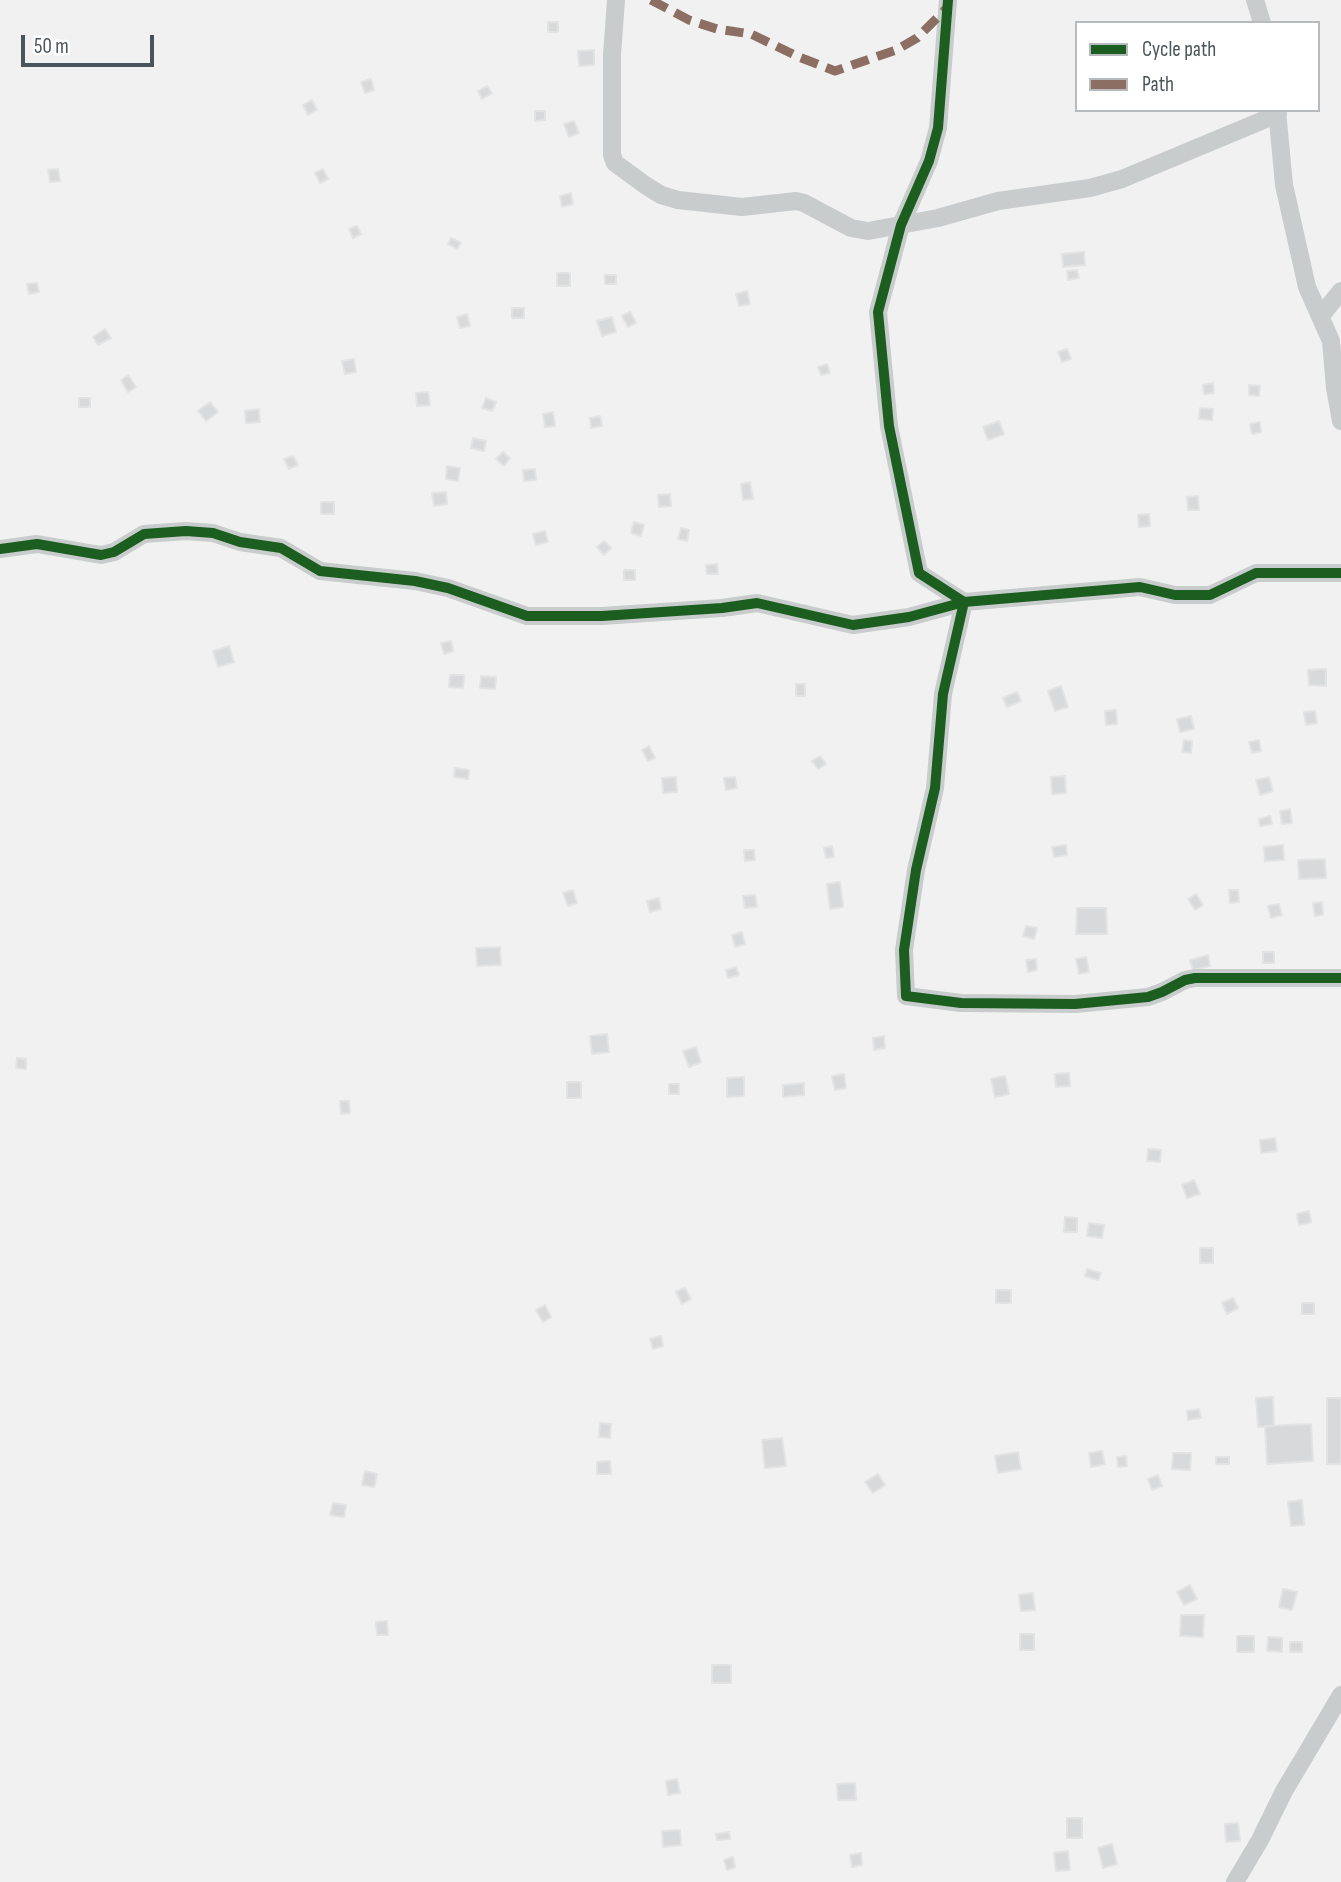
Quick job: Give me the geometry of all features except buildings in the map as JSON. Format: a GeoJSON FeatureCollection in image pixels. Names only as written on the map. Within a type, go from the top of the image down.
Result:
{"type":"FeatureCollection","features":[{"type":"Feature","properties":{"kind":"street"},"geometry":{"type":"LineString","coordinates":[[616,0],[611,150],[615,163],[661,195],[678,200],[742,208],[796,201],[851,228],[868,231],[998,201],[1090,188],[1135,174],[1277,112],[1284,185],[1307,287],[1336,345],[1335,388],[1341,421]]}},
{"type":"Feature","properties":{"kind":"street"},"geometry":{"type":"LineString","coordinates":[[948,0],[938,128],[929,161],[901,225],[878,312],[889,426],[919,573],[964,601]]}},
{"type":"Feature","properties":{"kind":"street"},"geometry":{"type":"LineString","coordinates":[[1255,0],[1261,21]]}},
{"type":"Feature","properties":{"kind":"street"},"geometry":{"type":"LineString","coordinates":[[1320,317],[1341,291]]}},
{"type":"Feature","properties":{"kind":"street"},"geometry":{"type":"LineString","coordinates":[[0,549],[37,544],[101,555],[114,552],[144,534],[186,531],[212,533],[240,542],[281,548],[320,571],[415,580],[448,588],[527,616],[602,616],[757,603],[853,625],[909,618],[964,601],[1132,587],[1197,596],[1210,595],[1256,573],[1341,572]]}},
{"type":"Feature","properties":{"kind":"street"},"geometry":{"type":"LineString","coordinates":[[964,601],[943,694],[935,788],[916,870],[904,950],[906,996],[961,1003],[1074,1004],[1148,997],[1195,978],[1341,978]]}},
{"type":"Feature","properties":{"kind":"street"},"geometry":{"type":"LineString","coordinates":[[1235,1882],[1284,1791],[1341,1695]]}},
{"type":"Feature","properties":{"kind":"marked path"},"geometry":{"type":"LineString","coordinates":[[651,0],[689,20],[717,29],[751,34],[835,71],[896,50],[917,38],[946,9]]}},
{"type":"Feature","properties":{"kind":"cycle path"},"geometry":{"type":"LineString","coordinates":[[948,0],[938,128],[929,161],[901,225],[878,312],[889,426],[919,573],[964,602],[943,694],[935,788],[916,870],[904,950],[906,996],[961,1003],[1075,1004],[1148,997],[1195,978],[1341,978]]}},
{"type":"Feature","properties":{"kind":"cycle path"},"geometry":{"type":"LineString","coordinates":[[0,549],[37,544],[101,555],[114,552],[144,534],[186,531],[213,533],[240,542],[281,548],[320,571],[415,581],[448,588],[527,616],[602,616],[757,603],[853,625],[909,617],[964,602],[1140,587],[1175,595],[1210,595],[1256,573],[1341,573]]}}]}
